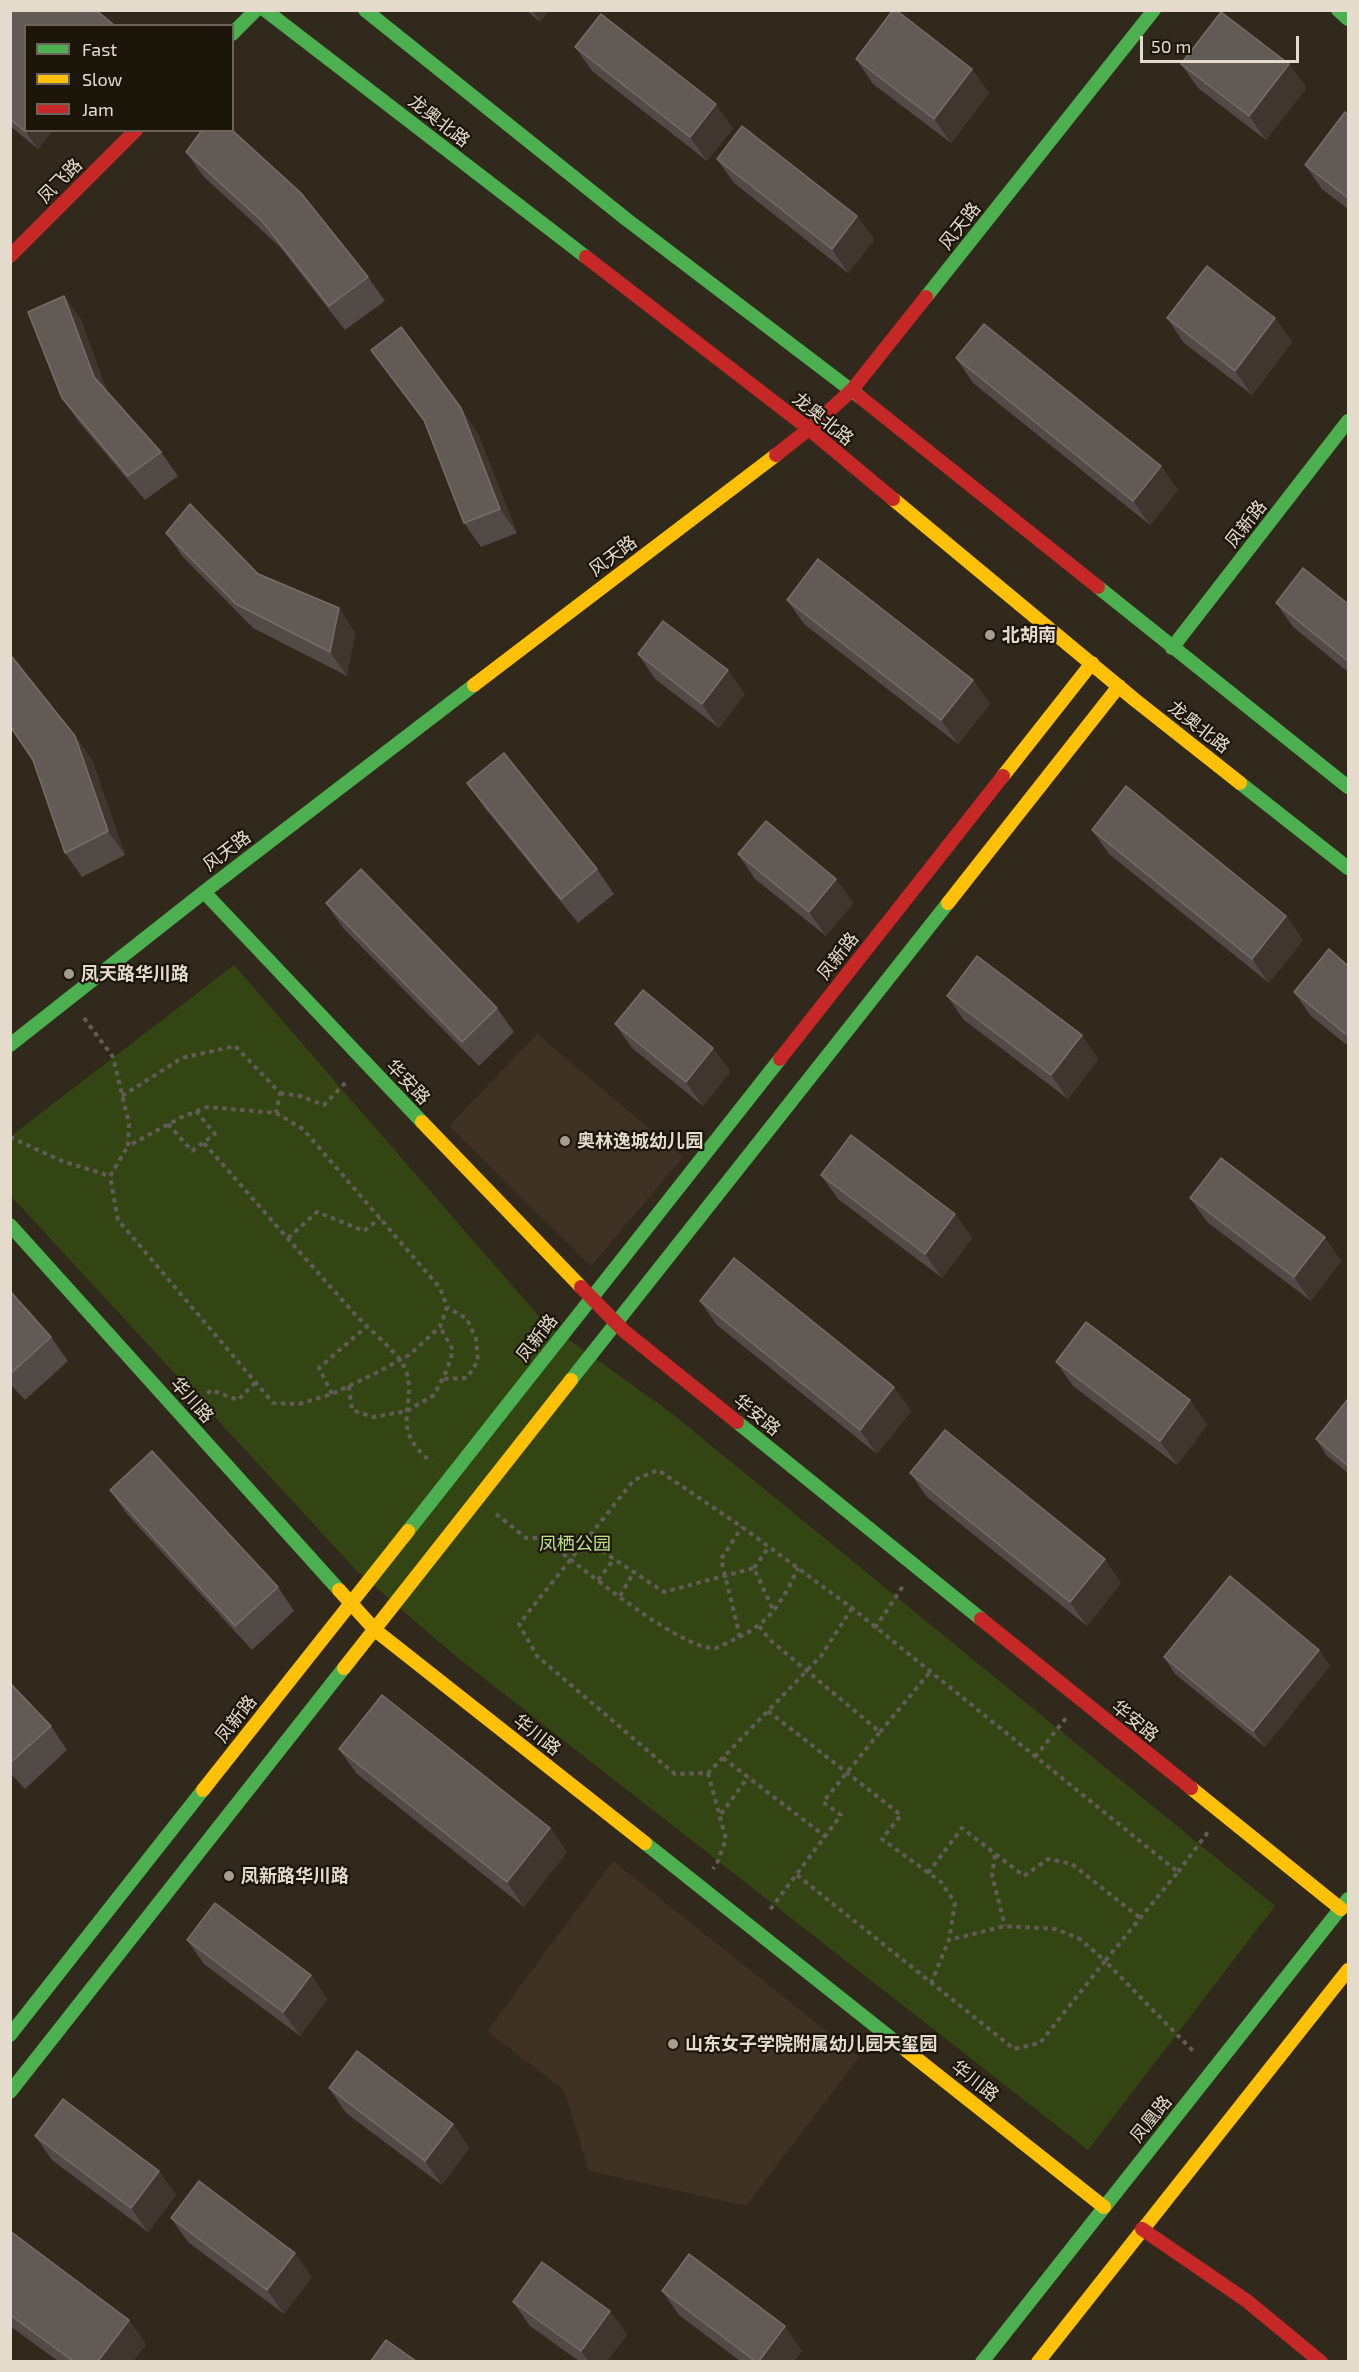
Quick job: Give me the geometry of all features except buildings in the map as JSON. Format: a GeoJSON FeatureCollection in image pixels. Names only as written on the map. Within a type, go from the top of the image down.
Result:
{"type":"FeatureCollection","features":[{"type":"Feature","properties":{"kind":"main road"},"geometry":{"type":"LineString","coordinates":[[234,32],[256,10]]}},
{"type":"Feature","properties":{"kind":"main road","name":"龙奥北路"},"geometry":{"type":"LineString","coordinates":[[265,10],[809,429],[1119,686],[1348,868]]}},
{"type":"Feature","properties":{"kind":"main road"},"geometry":{"type":"LineString","coordinates":[[365,10],[626,219],[852,390],[1348,788]]}},
{"type":"Feature","properties":{"kind":"main road","name":"风天路"},"geometry":{"type":"LineString","coordinates":[[10,1045],[204,892],[809,429],[852,390],[1154,10]]}},
{"type":"Feature","properties":{"kind":"main road"},"geometry":{"type":"LineString","coordinates":[[1338,10],[1348,19]]}},
{"type":"Feature","properties":{"kind":"main road","name":"凤飞路"},"geometry":{"type":"LineString","coordinates":[[10,256],[134,132]]}},
{"type":"Feature","properties":{"kind":"main road","name":"凤新路"},"geometry":{"type":"LineString","coordinates":[[1172,648],[1348,421]]}},
{"type":"Feature","properties":{"kind":"main road","name":"凤新路"},"geometry":{"type":"LineString","coordinates":[[10,2035],[1092,663]]}},
{"type":"Feature","properties":{"kind":"main road"},"geometry":{"type":"LineString","coordinates":[[10,2092],[1119,686]]}},
{"type":"Feature","properties":{"kind":"main road","name":"华安路"},"geometry":{"type":"LineString","coordinates":[[204,892],[364,1062],[617,1323],[1345,1904]]}},
{"type":"Feature","properties":{"kind":"main road","name":"华川路"},"geometry":{"type":"LineString","coordinates":[[10,1225],[375,1630],[1104,2206]]}},
{"type":"Feature","properties":{"kind":"main road","name":"凤凰路"},"geometry":{"type":"LineString","coordinates":[[982,2361],[1345,1904]]}},
{"type":"Feature","properties":{"kind":"main road"},"geometry":{"type":"LineString","coordinates":[[1038,2361],[1348,1970]]}},
{"type":"Feature","properties":{"kind":"main road"},"geometry":{"type":"LineString","coordinates":[[1142,2229],[1247,2301],[1322,2361]]}},
{"type":"Feature","properties":{"kind":"path"},"geometry":{"type":"LineString","coordinates":[[70,998],[113,1057],[129,1124],[128,1146],[110,1176],[118,1220],[273,1403],[299,1404],[332,1394],[400,1360],[409,1355],[440,1327],[447,1307]]}},
{"type":"Feature","properties":{"kind":"path"},"geometry":{"type":"LineString","coordinates":[[122,1096],[182,1058],[235,1046],[280,1093],[300,1096],[324,1105],[341,1088]]}},
{"type":"Feature","properties":{"kind":"path"},"geometry":{"type":"LineString","coordinates":[[276,1113],[280,1093]]}},
{"type":"Feature","properties":{"kind":"path"},"geometry":{"type":"LineString","coordinates":[[128,1146],[168,1124],[207,1107],[276,1113],[303,1129],[440,1288],[447,1307],[467,1319],[476,1338],[478,1362],[467,1378],[443,1378]]}},
{"type":"Feature","properties":{"kind":"path"},"geometry":{"type":"LineString","coordinates":[[168,1124],[192,1151],[215,1134],[196,1111]]}},
{"type":"Feature","properties":{"kind":"path"},"geometry":{"type":"LineString","coordinates":[[10,1137],[62,1161],[110,1176]]}},
{"type":"Feature","properties":{"kind":"path"},"geometry":{"type":"LineString","coordinates":[[204,1143],[366,1327],[400,1360],[410,1383],[406,1429],[419,1452],[451,1476]]}},
{"type":"Feature","properties":{"kind":"path"},"geometry":{"type":"LineString","coordinates":[[288,1238],[317,1212],[364,1231],[380,1218]]}},
{"type":"Feature","properties":{"kind":"path"},"geometry":{"type":"LineString","coordinates":[[332,1394],[319,1368],[366,1327]]}},
{"type":"Feature","properties":{"kind":"path"},"geometry":{"type":"LineString","coordinates":[[348,1386],[352,1410],[373,1417],[407,1411],[434,1395],[447,1370],[453,1350],[440,1327]]}},
{"type":"Feature","properties":{"kind":"path"},"geometry":{"type":"LineString","coordinates":[[200,1401],[211,1390],[238,1400],[256,1382]]}},
{"type":"Feature","properties":{"kind":"path"},"geometry":{"type":"LineString","coordinates":[[852,1608],[820,1656],[708,1773],[675,1774],[537,1656],[519,1624],[634,1480],[658,1470],[742,1527],[852,1608],[1178,1872]]}},
{"type":"Feature","properties":{"kind":"path"},"geometry":{"type":"LineString","coordinates":[[478,1499],[526,1538],[543,1538],[662,1627],[688,1642],[716,1648],[759,1626],[774,1612],[787,1593],[798,1568]]}},
{"type":"Feature","properties":{"kind":"path"},"geometry":{"type":"LineString","coordinates":[[741,1637],[721,1559],[742,1527]]}},
{"type":"Feature","properties":{"kind":"path"},"geometry":{"type":"LineString","coordinates":[[587,1541],[664,1592],[754,1568],[769,1547]]}},
{"type":"Feature","properties":{"kind":"path"},"geometry":{"type":"LineString","coordinates":[[598,1580],[614,1559]]}},
{"type":"Feature","properties":{"kind":"path"},"geometry":{"type":"LineString","coordinates":[[754,1568],[774,1612]]}},
{"type":"Feature","properties":{"kind":"path"},"geometry":{"type":"LineString","coordinates":[[620,1596],[634,1572]]}},
{"type":"Feature","properties":{"kind":"path"},"geometry":{"type":"LineString","coordinates":[[875,1628],[896,1597]]}},
{"type":"Feature","properties":{"kind":"path"},"geometry":{"type":"LineString","coordinates":[[759,1626],[770,1640],[880,1732]]}},
{"type":"Feature","properties":{"kind":"path"},"geometry":{"type":"LineString","coordinates":[[754,1930],[841,1815],[823,1802],[930,1672]]}},
{"type":"Feature","properties":{"kind":"path"},"geometry":{"type":"LineString","coordinates":[[768,1711],[901,1815],[882,1839],[941,1882],[955,1903],[949,1940],[931,1983]]}},
{"type":"Feature","properties":{"kind":"path"},"geometry":{"type":"LineString","coordinates":[[1035,1757],[1058,1728]]}},
{"type":"Feature","properties":{"kind":"path"},"geometry":{"type":"LineString","coordinates":[[723,1758],[826,1837]]}},
{"type":"Feature","properties":{"kind":"path"},"geometry":{"type":"LineString","coordinates":[[708,1773],[726,1839],[718,1861]]}},
{"type":"Feature","properties":{"kind":"path"},"geometry":{"type":"LineString","coordinates":[[721,1814],[748,1777]]}},
{"type":"Feature","properties":{"kind":"path"},"geometry":{"type":"LineString","coordinates":[[928,1873],[962,1828],[1024,1876],[1048,1859],[1072,1864],[1140,1918]]}},
{"type":"Feature","properties":{"kind":"path"},"geometry":{"type":"LineString","coordinates":[[797,1875],[1014,2049],[1040,2043],[1200,1844]]}},
{"type":"Feature","properties":{"kind":"path"},"geometry":{"type":"LineString","coordinates":[[995,1855],[992,1875],[1005,1926]]}},
{"type":"Feature","properties":{"kind":"path"},"geometry":{"type":"LineString","coordinates":[[949,1940],[1005,1926],[1056,1929],[1080,1939],[1105,1960],[1212,2071]]}},
{"type":"Feature","properties":{"kind":"shaded area","name":"奥林逸城幼儿园"},"geometry":{"type":"Polygon","coordinates":[[[537,1034],[683,1157],[591,1266],[449,1126],[537,1034]]]}},
{"type":"Feature","properties":{"kind":"shaded area","name":"山东女子学院附属幼儿园天玺园"},"geometry":{"type":"Polygon","coordinates":[[[613,1861],[859,2057],[746,2206],[589,2171],[564,2090],[487,2031],[613,1861]]]}},
{"type":"Feature","properties":{"kind":"green space","name":"凤栖公园"},"geometry":{"type":"Polygon","coordinates":[[[234,965],[543,1321],[670,1412],[1275,1906],[1088,2150],[453,1654],[356,1570],[11,1196],[11,1136],[234,965]]]}},
{"type":"Feature","properties":{"kind":"traffic: fast"},"geometry":{"type":"LineString","coordinates":[[234,32],[256,10]]}},
{"type":"Feature","properties":{"kind":"traffic: fast"},"geometry":{"type":"LineString","coordinates":[[265,10],[586,257]]}},
{"type":"Feature","properties":{"kind":"traffic: fast"},"geometry":{"type":"LineString","coordinates":[[365,10],[626,219],[860,397]]}},
{"type":"Feature","properties":{"kind":"traffic: fast"},"geometry":{"type":"LineString","coordinates":[[926,297],[1154,10]]}},
{"type":"Feature","properties":{"kind":"traffic: fast"},"geometry":{"type":"LineString","coordinates":[[1338,10],[1348,19]]}},
{"type":"Feature","properties":{"kind":"traffic: fast"},"geometry":{"type":"LineString","coordinates":[[1172,648],[1348,421]]}},
{"type":"Feature","properties":{"kind":"traffic: fast"},"geometry":{"type":"LineString","coordinates":[[1098,587],[1348,787]]}},
{"type":"Feature","properties":{"kind":"traffic: fast"},"geometry":{"type":"LineString","coordinates":[[10,1045],[204,892],[474,685]]}},
{"type":"Feature","properties":{"kind":"traffic: fast"},"geometry":{"type":"LineString","coordinates":[[1240,783],[1348,868]]}},
{"type":"Feature","properties":{"kind":"traffic: fast"},"geometry":{"type":"LineString","coordinates":[[204,892],[422,1122]]}},
{"type":"Feature","properties":{"kind":"traffic: fast"},"geometry":{"type":"LineString","coordinates":[[571,1380],[948,903]]}},
{"type":"Feature","properties":{"kind":"traffic: fast"},"geometry":{"type":"LineString","coordinates":[[408,1531],[780,1059]]}},
{"type":"Feature","properties":{"kind":"traffic: fast"},"geometry":{"type":"LineString","coordinates":[[10,1225],[339,1590]]}},
{"type":"Feature","properties":{"kind":"traffic: fast"},"geometry":{"type":"LineString","coordinates":[[737,1422],[981,1619]]}},
{"type":"Feature","properties":{"kind":"traffic: fast"},"geometry":{"type":"LineString","coordinates":[[10,2092],[344,1668]]}},
{"type":"Feature","properties":{"kind":"traffic: fast"},"geometry":{"type":"LineString","coordinates":[[10,2035],[203,1790]]}},
{"type":"Feature","properties":{"kind":"traffic: fast"},"geometry":{"type":"LineString","coordinates":[[645,1843],[907,2051]]}},
{"type":"Feature","properties":{"kind":"traffic: fast"},"geometry":{"type":"LineString","coordinates":[[982,2362],[1348,1899]]}},
{"type":"Feature","properties":{"kind":"traffic: slow"},"geometry":{"type":"LineString","coordinates":[[474,685],[776,455]]}},
{"type":"Feature","properties":{"kind":"traffic: slow"},"geometry":{"type":"LineString","coordinates":[[893,499],[1135,700],[1240,783]]}},
{"type":"Feature","properties":{"kind":"traffic: slow"},"geometry":{"type":"LineString","coordinates":[[1003,776],[1092,663]]}},
{"type":"Feature","properties":{"kind":"traffic: slow"},"geometry":{"type":"LineString","coordinates":[[948,903],[1119,686]]}},
{"type":"Feature","properties":{"kind":"traffic: slow"},"geometry":{"type":"LineString","coordinates":[[422,1122],[581,1287]]}},
{"type":"Feature","properties":{"kind":"traffic: slow"},"geometry":{"type":"LineString","coordinates":[[344,1668],[571,1380]]}},
{"type":"Feature","properties":{"kind":"traffic: slow"},"geometry":{"type":"LineString","coordinates":[[203,1790],[408,1531]]}},
{"type":"Feature","properties":{"kind":"traffic: slow"},"geometry":{"type":"LineString","coordinates":[[339,1590],[375,1630],[645,1843]]}},
{"type":"Feature","properties":{"kind":"traffic: slow"},"geometry":{"type":"LineString","coordinates":[[1191,1788],[1341,1909]]}},
{"type":"Feature","properties":{"kind":"traffic: slow"},"geometry":{"type":"LineString","coordinates":[[1038,2362],[1348,1970]]}},
{"type":"Feature","properties":{"kind":"traffic: slow"},"geometry":{"type":"LineString","coordinates":[[907,2051],[1104,2207]]}},
{"type":"Feature","properties":{"kind":"traffic: jam"},"geometry":{"type":"LineString","coordinates":[[10,256],[134,132]]}},
{"type":"Feature","properties":{"kind":"traffic: jam"},"geometry":{"type":"LineString","coordinates":[[586,257],[809,429],[893,499]]}},
{"type":"Feature","properties":{"kind":"traffic: jam"},"geometry":{"type":"LineString","coordinates":[[776,455],[852,390],[926,297]]}},
{"type":"Feature","properties":{"kind":"traffic: jam"},"geometry":{"type":"LineString","coordinates":[[860,397],[1098,587]]}},
{"type":"Feature","properties":{"kind":"traffic: jam"},"geometry":{"type":"LineString","coordinates":[[780,1059],[1003,776]]}},
{"type":"Feature","properties":{"kind":"traffic: jam"},"geometry":{"type":"LineString","coordinates":[[581,1287],[624,1331],[737,1422]]}},
{"type":"Feature","properties":{"kind":"traffic: jam"},"geometry":{"type":"LineString","coordinates":[[981,1619],[1191,1788]]}},
{"type":"Feature","properties":{"kind":"traffic: jam"},"geometry":{"type":"LineString","coordinates":[[1142,2229],[1247,2301],[1321,2362]]}},
{"type":"Feature","properties":{"kind":"place","name":"北胡南"},"geometry":{"type":"Point","coordinates":[990,635]}},
{"type":"Feature","properties":{"kind":"place","name":"凤天路华川路"},"geometry":{"type":"Point","coordinates":[69,974]}},
{"type":"Feature","properties":{"kind":"place","name":"奥林逸城幼儿园"},"geometry":{"type":"Point","coordinates":[565,1141]}},
{"type":"Feature","properties":{"kind":"place","name":"凤新路华川路"},"geometry":{"type":"Point","coordinates":[229,1876]}},
{"type":"Feature","properties":{"kind":"place","name":"山东女子学院附属幼儿园天玺园"},"geometry":{"type":"Point","coordinates":[673,2044]}}]}
